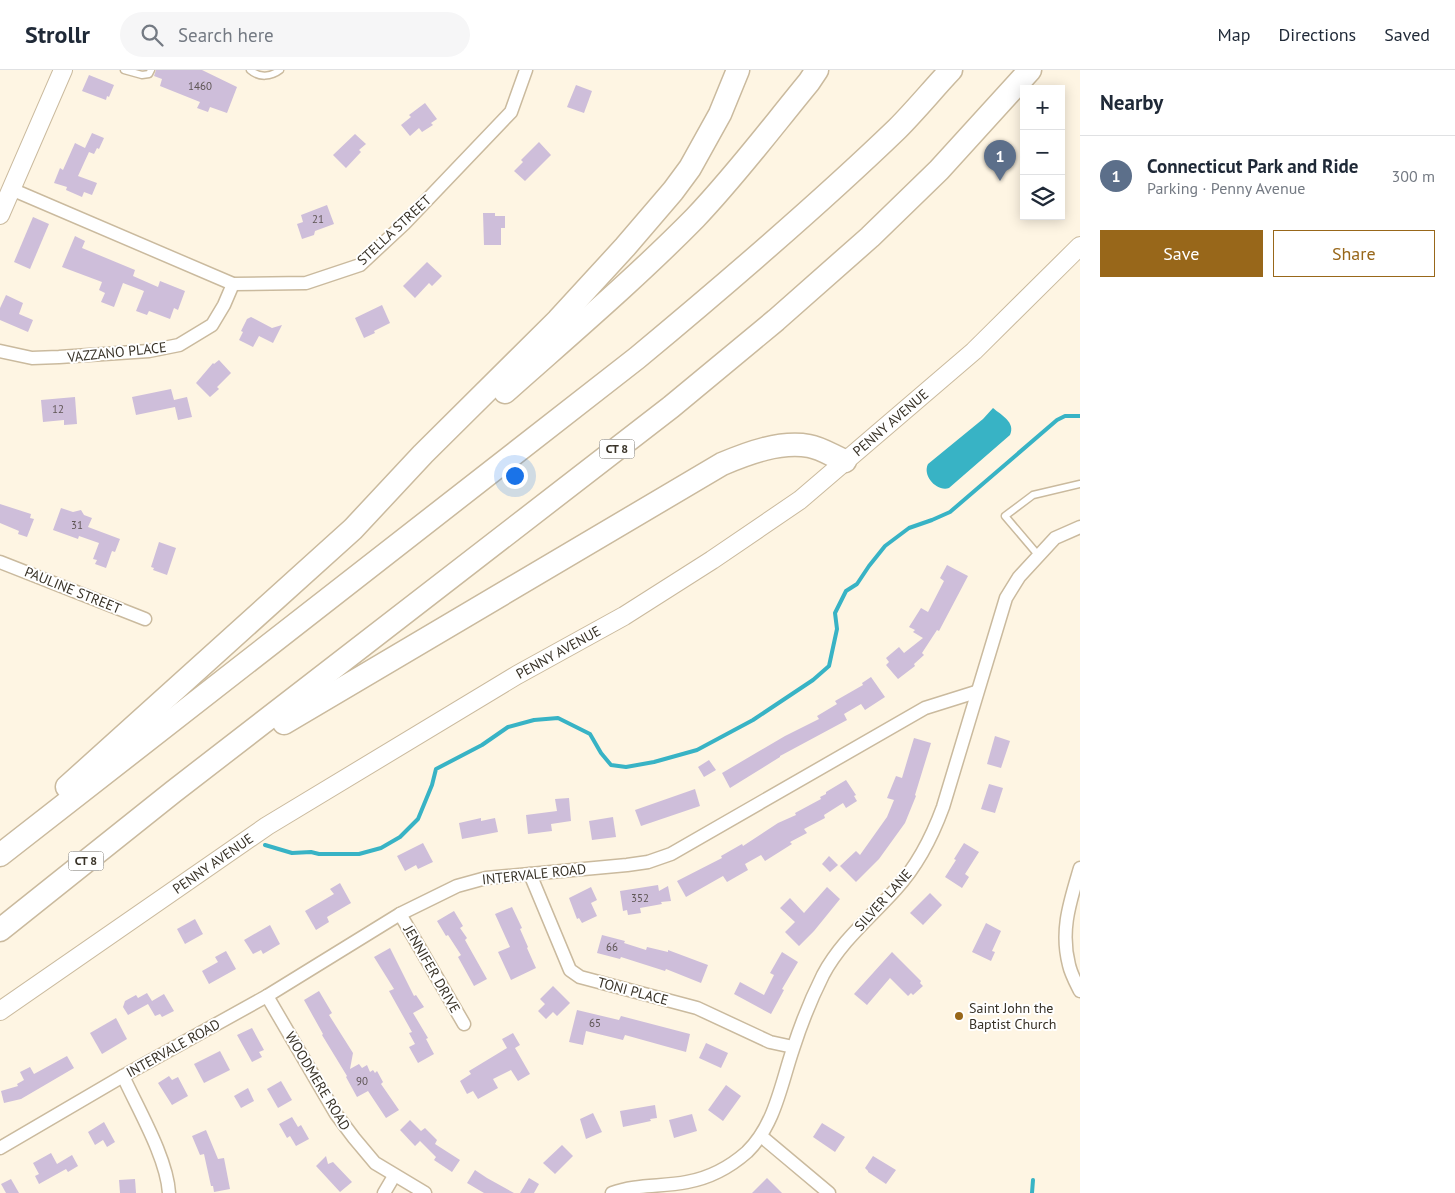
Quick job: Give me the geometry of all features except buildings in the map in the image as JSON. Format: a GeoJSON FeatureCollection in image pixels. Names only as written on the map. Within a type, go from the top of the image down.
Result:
{"type":"FeatureCollection","features":[{"type":"Feature","properties":{"kind":"highway"},"geometry":{"type":"LineString","coordinates":[[353,528],[423,454],[558,320],[657,210],[690,168],[705,144],[738,70]]}},
{"type":"Feature","properties":{"kind":"highway"},"geometry":{"type":"LineString","coordinates":[[0,848],[618,290],[696,217],[746,160],[809,82],[816,70]]}},
{"type":"Feature","properties":{"kind":"highway"},"geometry":{"type":"LineString","coordinates":[[0,855],[637,358],[716,292],[831,191],[898,127],[951,70]]}},
{"type":"Feature","properties":{"kind":"highway","name":"CT 8"},"geometry":{"type":"LineString","coordinates":[[0,930],[173,792],[671,407],[776,320],[870,237],[938,170],[1030,70]]}},
{"type":"Feature","properties":{"kind":"highway"},"geometry":{"type":"LineString","coordinates":[[173,792],[223,766],[270,731],[722,464],[766,449],[792,445],[818,448],[845,461]]}},
{"type":"Feature","properties":{"kind":"main road"},"geometry":{"type":"LineString","coordinates":[[0,215],[63,70]]}},
{"type":"Feature","properties":{"kind":"main road","name":"PENNY AVENUE"},"geometry":{"type":"LineString","coordinates":[[0,1010],[267,826],[509,680],[624,616],[712,560],[800,500],[974,351],[1080,246]]}},
{"type":"Feature","properties":{"kind":"street","name":"STELLA STREET"},"geometry":{"type":"LineString","coordinates":[[11,189],[233,284],[306,283],[360,265],[404,224],[511,112],[526,70]]}},
{"type":"Feature","properties":{"kind":"street","name":"VAZZANO PLACE"},"geometry":{"type":"LineString","coordinates":[[0,351],[32,358],[50,358],[149,351],[178,345],[212,325],[224,305],[233,284]]}},
{"type":"Feature","properties":{"kind":"street","name":"SILVER LANE"},"geometry":{"type":"LineString","coordinates":[[612,1193],[642,1186],[687,1182],[712,1175],[730,1165],[761,1136],[772,1114],[793,1047],[824,975],[838,952],[897,888],[922,854],[930,839],[943,807],[976,692],[1006,598],[1019,577],[1055,538],[1080,527]]}},
{"type":"Feature","properties":{"kind":"street","name":"PAULINE STREET"},"geometry":{"type":"LineString","coordinates":[[0,562],[145,619]]}},
{"type":"Feature","properties":{"kind":"street","name":"INTERVALE ROAD"},"geometry":{"type":"LineString","coordinates":[[0,1148],[123,1076],[267,996],[400,914],[457,886],[486,878],[648,862],[671,854],[925,708],[976,692]]}},
{"type":"Feature","properties":{"kind":"street"},"geometry":{"type":"LineString","coordinates":[[1080,869],[1066,914],[1069,966],[1080,991]]}},
{"type":"Feature","properties":{"kind":"street","name":"TONI PLACE"},"geometry":{"type":"LineString","coordinates":[[530,874],[570,970],[580,977],[697,1008],[770,1042],[793,1047]]}},
{"type":"Feature","properties":{"kind":"street","name":"JENNIFER DRIVE"},"geometry":{"type":"LineString","coordinates":[[400,914],[464,1024]]}},
{"type":"Feature","properties":{"kind":"street","name":"WOODMERE ROAD"},"geometry":{"type":"LineString","coordinates":[[267,996],[336,1114],[374,1163],[425,1193]]}},
{"type":"Feature","properties":{"kind":"street"},"geometry":{"type":"LineString","coordinates":[[123,1076],[163,1162],[168,1178],[169,1193]]}},
{"type":"Feature","properties":{"kind":"street"},"geometry":{"type":"LineString","coordinates":[[761,1136],[829,1193]]}},
{"type":"Feature","properties":{"kind":"street"},"geometry":{"type":"LineString","coordinates":[[384,1193],[394,1176]]}},
{"type":"Feature","properties":{"kind":"lane"},"geometry":{"type":"LineString","coordinates":[[124,70],[142,74],[149,74],[151,70]]}},
{"type":"Feature","properties":{"kind":"lane"},"geometry":{"type":"LineString","coordinates":[[250,70],[252,73],[263,76],[274,74],[280,70]]}},
{"type":"Feature","properties":{"kind":"lane"},"geometry":{"type":"LineString","coordinates":[[1039,556],[1004,516],[1033,496],[1080,484]]}},
{"type":"Feature","properties":{"kind":"water"},"geometry":{"type":"Polygon","coordinates":[[[993,408],[1011,426],[1010,435],[949,488],[940,488],[929,478],[927,473],[928,464],[983,419],[993,408]]]}},
{"type":"Feature","properties":{"kind":"waterway"},"geometry":{"type":"LineString","coordinates":[[265,845],[292,853],[311,852],[319,854],[359,854],[381,848],[400,837],[418,819],[432,785],[436,769],[482,745],[508,727],[534,720],[558,718],[590,734],[601,753],[611,765],[626,767],[654,762],[697,750],[753,720],[813,680],[829,666],[837,629],[835,613],[846,591],[857,584],[885,546],[909,528],[950,512],[1057,420],[1065,416],[1080,416]]}},
{"type":"Feature","properties":{"kind":"waterway"},"geometry":{"type":"LineString","coordinates":[[1032,1193],[1033,1180]]}},
{"type":"Feature","properties":{"kind":"place","name":"Connecticut Park and Ride"},"geometry":{"type":"Point","coordinates":[1000,181]}},
{"type":"Feature","properties":{"kind":"place","name":"Saint John the Baptist Church"},"geometry":{"type":"Point","coordinates":[959,1016]}}]}
